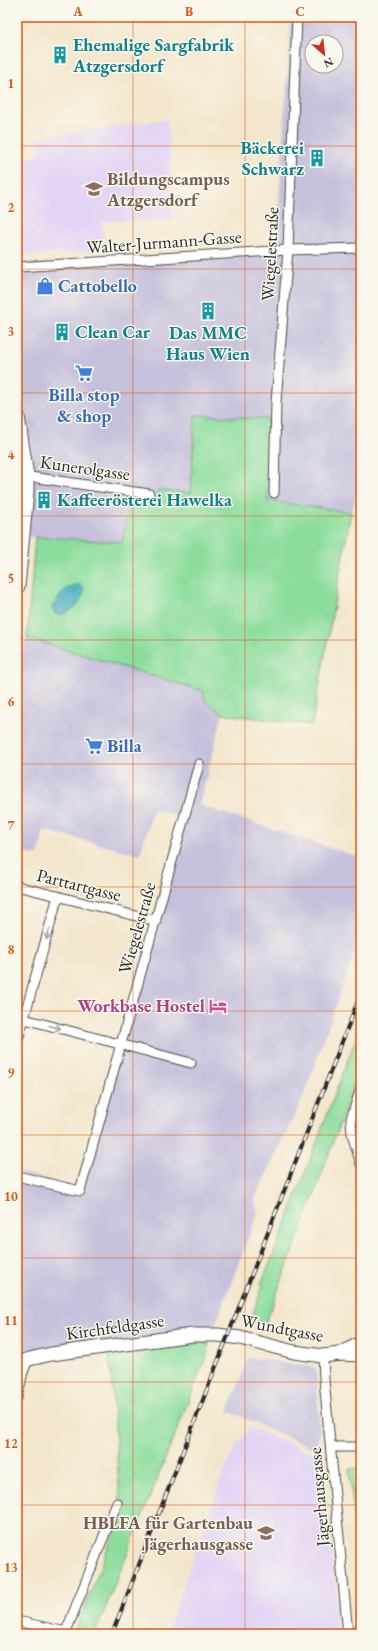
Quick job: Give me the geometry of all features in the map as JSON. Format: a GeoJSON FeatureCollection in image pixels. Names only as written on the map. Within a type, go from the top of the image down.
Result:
{"type":"FeatureCollection","features":[{"type":"Feature","properties":{"kind":"main road"},"geometry":{"type":"LineString","coordinates":[[17,417],[21,476],[26,492],[17,586]]}},
{"type":"Feature","properties":{"kind":"street","name":"Wiegelestraße"},"geometry":{"type":"LineString","coordinates":[[274,493],[276,402],[288,250],[296,17]]}},
{"type":"Feature","properties":{"kind":"street","name":"Walter-Jurmann-Gasse"},"geometry":{"type":"LineString","coordinates":[[17,267],[288,250],[361,248]]}},
{"type":"Feature","properties":{"kind":"street","name":"Kunerolgasse"},"geometry":{"type":"LineString","coordinates":[[21,476],[149,494]]}},
{"type":"Feature","properties":{"kind":"street","name":"Wiegelestraße"},"geometry":{"type":"LineString","coordinates":[[17,1176],[80,1192],[199,764]]}},
{"type":"Feature","properties":{"kind":"street","name":"Parttartgasse"},"geometry":{"type":"LineString","coordinates":[[17,886],[156,921]]}},
{"type":"Feature","properties":{"kind":"street"},"geometry":{"type":"LineString","coordinates":[[17,1043],[20,1017],[58,896]]}},
{"type":"Feature","properties":{"kind":"street"},"geometry":{"type":"LineString","coordinates":[[20,1017],[191,1063]]}},
{"type":"Feature","properties":{"kind":"street"},"geometry":{"type":"LineString","coordinates":[[361,1088],[351,1119],[352,1134],[361,1164]]}},
{"type":"Feature","properties":{"kind":"street","name":"Kirchfeldgasse"},"geometry":{"type":"LineString","coordinates":[[22,1360],[51,1354],[193,1335],[218,1335]]}},
{"type":"Feature","properties":{"kind":"street","name":"Wundtgasse"},"geometry":{"type":"LineString","coordinates":[[218,1335],[240,1338],[294,1352],[323,1356],[361,1354]]}},
{"type":"Feature","properties":{"kind":"street","name":"Wundtgasse"},"geometry":{"type":"LineString","coordinates":[[340,1354],[361,1343]]}},
{"type":"Feature","properties":{"kind":"street","name":"Jägerhausgasse"},"geometry":{"type":"LineString","coordinates":[[323,1356],[348,1634]]}},
{"type":"Feature","properties":{"kind":"street"},"geometry":{"type":"LineString","coordinates":[[17,1398],[23,1372],[22,1360]]}},
{"type":"Feature","properties":{"kind":"street"},"geometry":{"type":"LineString","coordinates":[[330,1446],[361,1448]]}},
{"type":"Feature","properties":{"kind":"street"},"geometry":{"type":"LineString","coordinates":[[17,1621],[65,1633],[117,1504]]}},
{"type":"Feature","properties":{"kind":"shaded area"},"geometry":{"type":"Polygon","coordinates":[[[291,17],[361,17],[361,483],[351,512],[268,501],[195,415],[191,493],[158,490],[155,506],[130,501],[122,542],[17,536],[17,265],[276,249],[291,17]]]}},
{"type":"Feature","properties":{"kind":"shaded area","name":"Bildungscampus Atzgersdorf"},"geometry":{"type":"Polygon","coordinates":[[[168,119],[173,219],[102,222],[103,251],[17,255],[17,141],[24,159],[39,156],[37,138],[168,119]]]}},
{"type":"Feature","properties":{"kind":"shaded area"},"geometry":{"type":"Polygon","coordinates":[[[27,638],[203,691],[205,701],[223,714],[199,805],[361,858],[361,935],[303,1097],[254,1201],[258,1212],[213,1331],[24,1354],[17,1340],[17,1172],[78,1187],[182,817],[153,809],[140,855],[44,830],[38,856],[20,852],[17,863],[17,667],[27,638]]]}},
{"type":"Feature","properties":{"kind":"shaded area"},"geometry":{"type":"Polygon","coordinates":[[[248,1358],[316,1368],[320,1433],[317,1441],[320,1443],[318,1450],[228,1411],[248,1358]]]}},
{"type":"Feature","properties":{"kind":"shaded area","name":"HBLFA für Gartenbau Jägerhausgasse"},"geometry":{"type":"Polygon","coordinates":[[[250,1427],[323,1458],[339,1634],[166,1634],[226,1467],[235,1448],[250,1427]]]}},
{"type":"Feature","properties":{"kind":"green space"},"geometry":{"type":"Polygon","coordinates":[[[195,415],[268,419],[268,501],[351,512],[312,725],[223,714],[205,701],[203,691],[27,638],[35,537],[122,542],[130,501],[154,506],[158,490],[191,493],[195,415]]]}},
{"type":"Feature","properties":{"kind":"green space"},"geometry":{"type":"Polygon","coordinates":[[[361,1025],[361,1065],[310,1206],[266,1322],[250,1322],[263,1285],[261,1284],[283,1231],[361,1025]]]}},
{"type":"Feature","properties":{"kind":"green space"},"geometry":{"type":"Polygon","coordinates":[[[204,1342],[204,1344],[209,1344],[208,1352],[95,1634],[74,1634],[121,1515],[111,1373],[108,1352],[204,1342]]]}},
{"type":"Feature","properties":{"kind":"green space"},"geometry":{"type":"Polygon","coordinates":[[[361,1468],[361,1546],[357,1546],[349,1469],[361,1468]]]}},
{"type":"Feature","properties":{"kind":"water"},"geometry":{"type":"Polygon","coordinates":[[[75,585],[81,585],[84,589],[78,604],[65,614],[55,614],[52,607],[65,590],[75,585]]]}},
{"type":"Feature","properties":{"kind":"railway"},"geometry":{"type":"LineString","coordinates":[[112,1634],[361,993]]}},
{"type":"Feature","properties":{"kind":"place","name":"Ehemalige Sargfabrik Atzgersdorf"},"geometry":{"type":"Point","coordinates":[60,55]}},
{"type":"Feature","properties":{"kind":"place","name":"Bäckerei Schwarz"},"geometry":{"type":"Point","coordinates":[317,158]}},
{"type":"Feature","properties":{"kind":"place","name":"Bildungscampus Atzgersdorf"},"geometry":{"type":"Point","coordinates":[94,189]}},
{"type":"Feature","properties":{"kind":"place","name":"Cattobello"},"geometry":{"type":"Point","coordinates":[45,286]}},
{"type":"Feature","properties":{"kind":"place","name":"Das MMC Haus Wien"},"geometry":{"type":"Point","coordinates":[208,311]}},
{"type":"Feature","properties":{"kind":"place","name":"Clean Car"},"geometry":{"type":"Point","coordinates":[62,332]}},
{"type":"Feature","properties":{"kind":"place","name":"Billa stop & shop"},"geometry":{"type":"Point","coordinates":[84,373]}},
{"type":"Feature","properties":{"kind":"place","name":"Kaffeerösterei Hawelka"},"geometry":{"type":"Point","coordinates":[44,500]}},
{"type":"Feature","properties":{"kind":"place","name":"Billa"},"geometry":{"type":"Point","coordinates":[94,746]}},
{"type":"Feature","properties":{"kind":"place","name":"Workbase Hostel"},"geometry":{"type":"Point","coordinates":[218,1006]}},
{"type":"Feature","properties":{"kind":"place","name":"HBLFA für Gartenbau Jägerhausgasse"},"geometry":{"type":"Point","coordinates":[266,1533]}}]}
